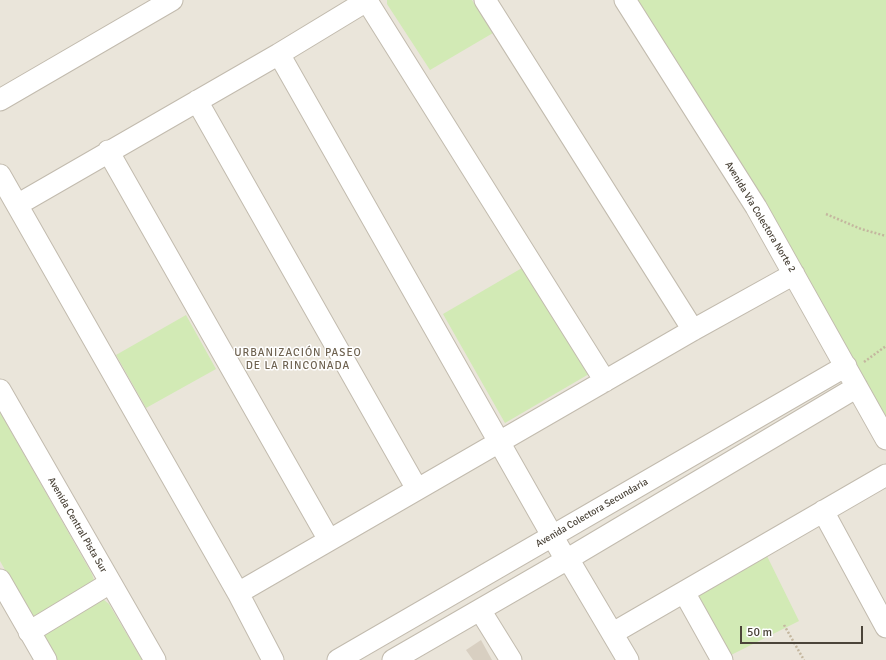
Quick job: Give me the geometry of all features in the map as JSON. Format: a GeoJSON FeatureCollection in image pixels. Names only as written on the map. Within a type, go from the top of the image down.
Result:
{"type":"FeatureCollection","features":[{"type":"Feature","properties":{"kind":"street"},"geometry":{"type":"LineString","coordinates":[[0,100],[172,0]]}},
{"type":"Feature","properties":{"kind":"street"},"geometry":{"type":"LineString","coordinates":[[17,205],[108,151],[279,54],[367,0],[605,381]]}},
{"type":"Feature","properties":{"kind":"street"},"geometry":{"type":"LineString","coordinates":[[485,0],[693,330]]}},
{"type":"Feature","properties":{"kind":"street","name":"Avenida Vía Colectora Norte 2"},"geometry":{"type":"LineString","coordinates":[[625,0],[756,207],[886,438]]}},
{"type":"Feature","properties":{"kind":"street"},"geometry":{"type":"LineString","coordinates":[[279,54],[552,536],[566,560],[573,567],[628,660]]}},
{"type":"Feature","properties":{"kind":"street"},"geometry":{"type":"LineString","coordinates":[[197,101],[417,489]]}},
{"type":"Feature","properties":{"kind":"street"},"geometry":{"type":"LineString","coordinates":[[108,151],[329,540]]}},
{"type":"Feature","properties":{"kind":"street"},"geometry":{"type":"LineString","coordinates":[[0,176],[238,593],[273,660]]}},
{"type":"Feature","properties":{"kind":"street"},"geometry":{"type":"LineString","coordinates":[[238,593],[499,441],[794,274]]}},
{"type":"Feature","properties":{"kind":"street"},"geometry":{"type":"LineString","coordinates":[[393,660],[566,560],[851,376]]}},
{"type":"Feature","properties":{"kind":"street","name":"Avenida Colectora Secundaria"},"geometry":{"type":"LineString","coordinates":[[338,660],[552,536],[851,376]]}},
{"type":"Feature","properties":{"kind":"street","name":"Avenida Central Pista Sur"},"geometry":{"type":"LineString","coordinates":[[0,390],[155,660]]}},
{"type":"Feature","properties":{"kind":"street"},"geometry":{"type":"LineString","coordinates":[[613,633],[886,475]]}},
{"type":"Feature","properties":{"kind":"street"},"geometry":{"type":"LineString","coordinates":[[823,511],[886,627]]}},
{"type":"Feature","properties":{"kind":"street"},"geometry":{"type":"LineString","coordinates":[[0,580],[46,660]]}},
{"type":"Feature","properties":{"kind":"street"},"geometry":{"type":"LineString","coordinates":[[29,632],[110,583]]}},
{"type":"Feature","properties":{"kind":"street"},"geometry":{"type":"LineString","coordinates":[[684,592],[722,660]]}},
{"type":"Feature","properties":{"kind":"street"},"geometry":{"type":"LineString","coordinates":[[480,610],[511,660]]}},
{"type":"Feature","properties":{"kind":"path"},"geometry":{"type":"LineString","coordinates":[[826,214],[861,229],[886,236]]}},
{"type":"Feature","properties":{"kind":"path"},"geometry":{"type":"LineString","coordinates":[[851,376],[886,346]]}},
{"type":"Feature","properties":{"kind":"path"},"geometry":{"type":"LineString","coordinates":[[784,625],[804,660]]}},
{"type":"Feature","properties":{"kind":"shaded area"},"geometry":{"type":"Polygon","coordinates":[[[0,0],[632,0],[886,424],[886,660],[0,660],[0,0]]]}},
{"type":"Feature","properties":{"kind":"green space"},"geometry":{"type":"Polygon","coordinates":[[[387,0],[472,0],[493,33],[430,70],[387,4],[387,0]]]}},
{"type":"Feature","properties":{"kind":"green space"},"geometry":{"type":"Polygon","coordinates":[[[632,0],[886,0],[886,424],[632,0]]]}},
{"type":"Feature","properties":{"kind":"green space"},"geometry":{"type":"Polygon","coordinates":[[[522,268],[589,374],[505,423],[443,314],[522,268]]]}},
{"type":"Feature","properties":{"kind":"green space"},"geometry":{"type":"Polygon","coordinates":[[[186,315],[216,369],[146,408],[116,355],[186,315]]]}},
{"type":"Feature","properties":{"kind":"green space"},"geometry":{"type":"Polygon","coordinates":[[[0,412],[94,580],[90,588],[42,615],[34,616],[29,612],[0,561],[0,412]]]}},
{"type":"Feature","properties":{"kind":"green space"},"geometry":{"type":"Polygon","coordinates":[[[764,550],[799,621],[725,658],[689,594],[764,550]]]}},
{"type":"Feature","properties":{"kind":"green space"},"geometry":{"type":"Polygon","coordinates":[[[99,600],[104,600],[109,604],[142,660],[55,660],[45,637],[45,632],[99,600]]]}},
{"type":"Feature","properties":{"kind":"building"},"geometry":{"type":"Polygon","coordinates":[[[481,640],[492,660],[473,660],[466,650],[481,640]]]}},
{"type":"Feature","properties":{"kind":"district","name":"URBANIZACIÓN PASEO DE LA RINCONADA"},"geometry":{"type":"Point","coordinates":[298,359]}}]}
